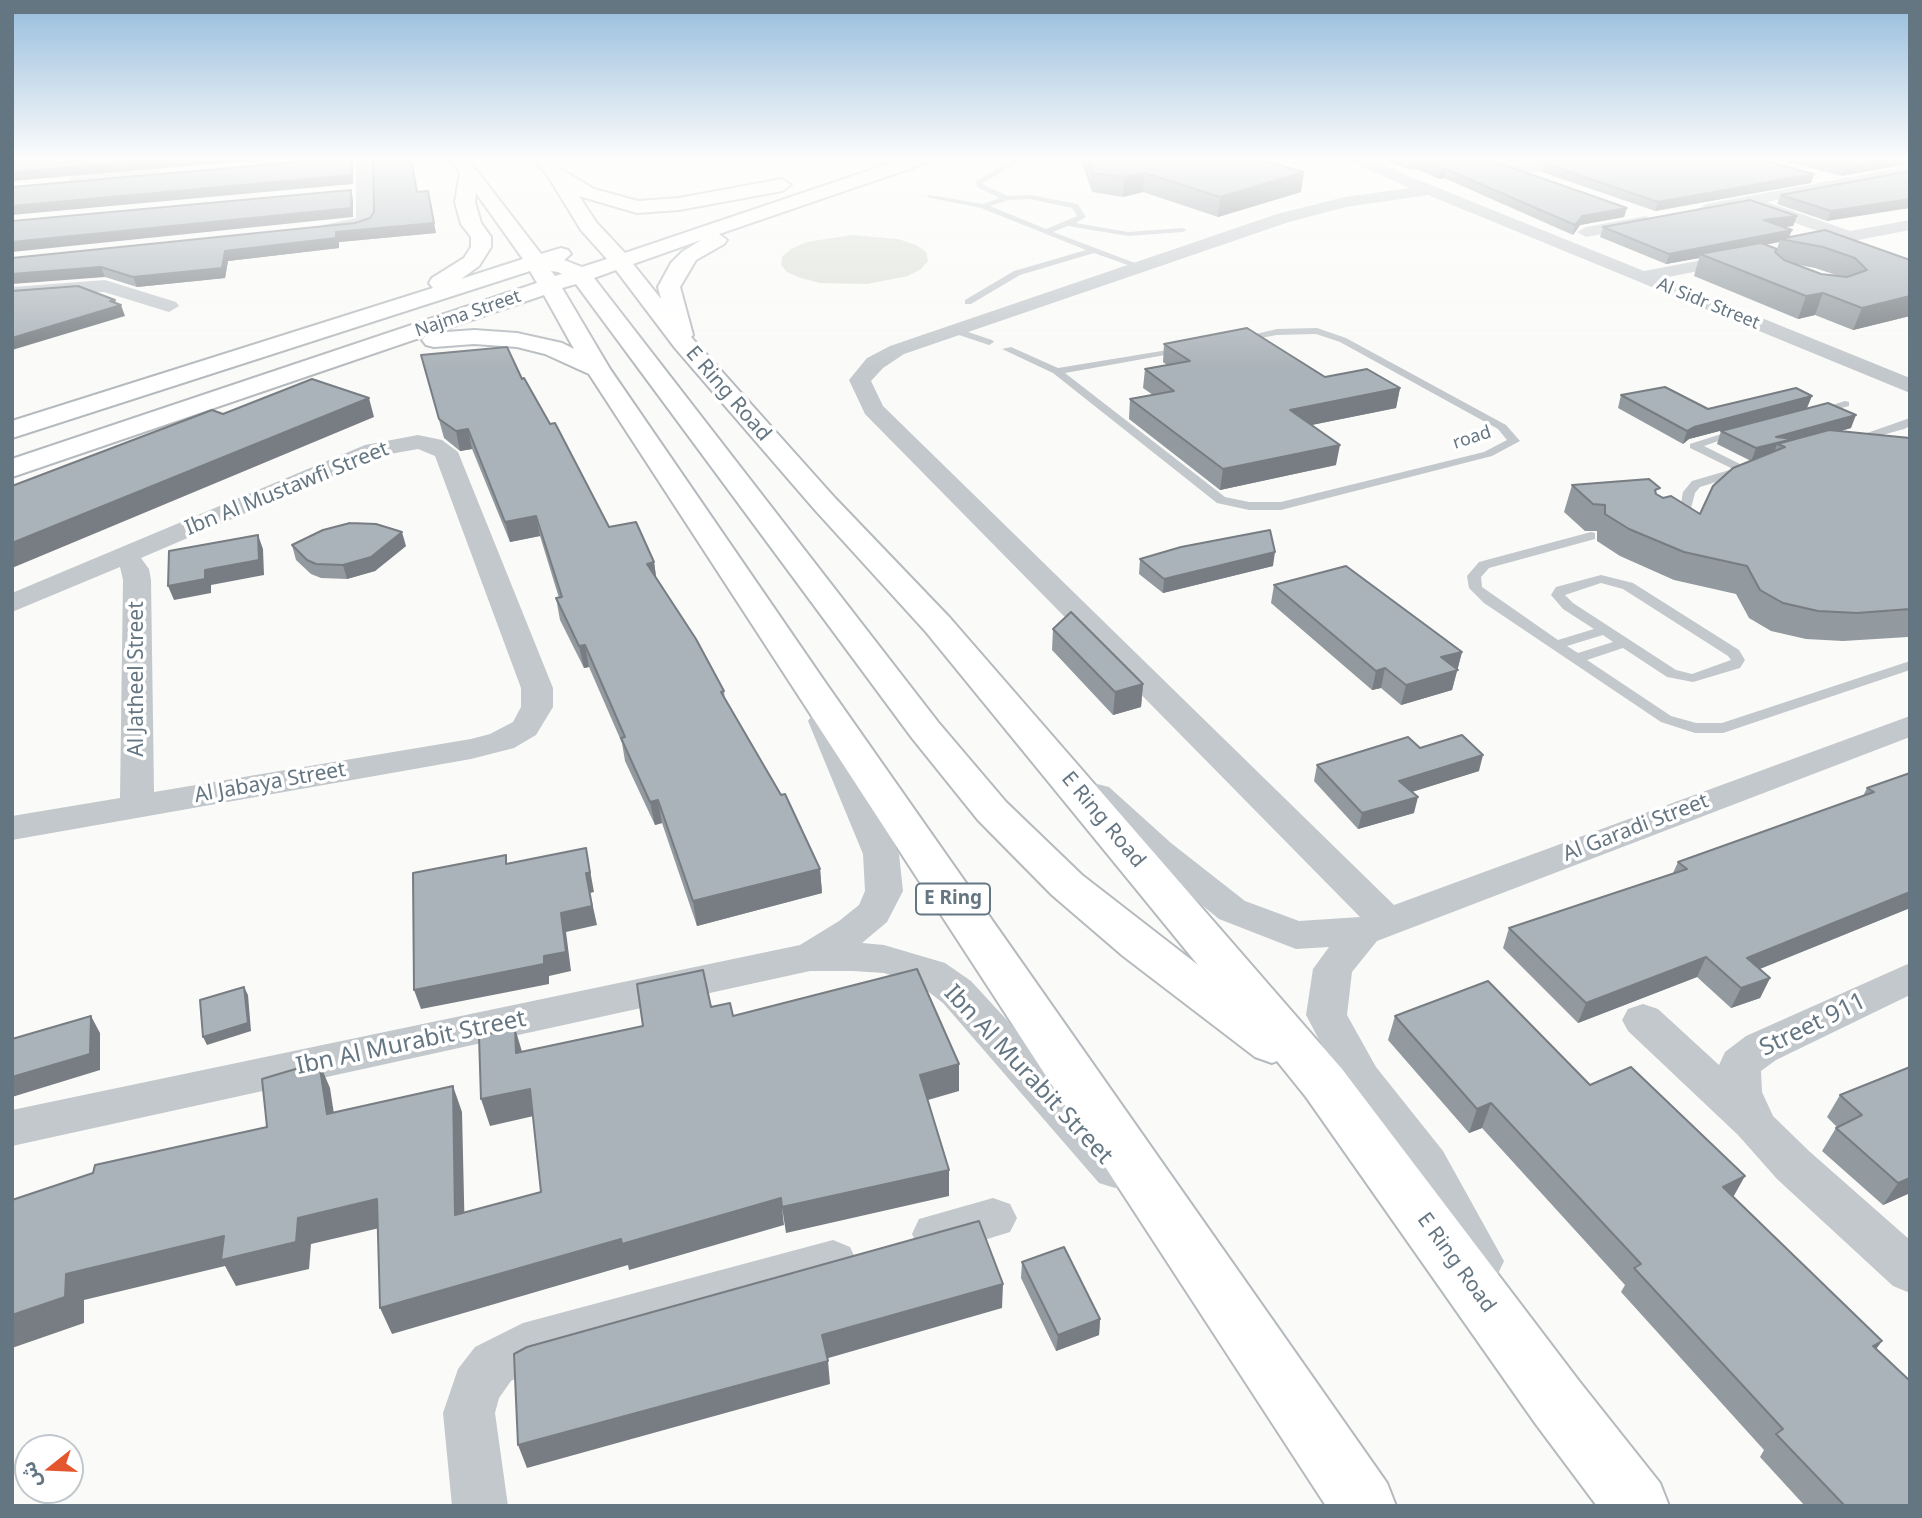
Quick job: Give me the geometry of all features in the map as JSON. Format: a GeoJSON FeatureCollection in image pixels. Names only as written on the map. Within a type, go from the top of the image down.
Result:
{"type":"FeatureCollection","features":[{"type":"Feature","properties":{"kind":"main road"},"geometry":{"type":"LineString","coordinates":[[374,313],[451,277],[477,256],[481,237],[475,229]]}},
{"type":"Feature","properties":{"kind":"main road","name":"E Ring Road"},"geometry":{"type":"LineString","coordinates":[[541,229],[683,343],[825,505],[938,625],[1324,1083],[1557,1402],[1637,1506]]}},
{"type":"Feature","properties":{"kind":"main road","name":"E Ring Road"},"geometry":{"type":"LineString","coordinates":[[587,229],[581,261],[598,369],[1364,1506]]}},
{"type":"Feature","properties":{"kind":"main road"},"geometry":{"type":"LineString","coordinates":[[12,455],[132,412],[679,229]]}},
{"type":"Feature","properties":{"kind":"main road","name":"Najma Street"},"geometry":{"type":"LineString","coordinates":[[12,430],[374,313],[705,229]]}},
{"type":"Feature","properties":{"kind":"main road"},"geometry":{"type":"LineString","coordinates":[[683,343],[669,287],[689,256],[735,229]]}},
{"type":"Feature","properties":{"kind":"main road"},"geometry":{"type":"LineString","coordinates":[[550,234],[581,261],[925,730],[992,811],[1067,885],[1139,945],[1324,1083]]}},
{"type":"Feature","properties":{"kind":"main road","name":"Najma Street"},"geometry":{"type":"LineString","coordinates":[[12,469],[193,405],[339,358],[581,261]]}},
{"type":"Feature","properties":{"kind":"main road"},"geometry":{"type":"LineString","coordinates":[[339,358],[428,341],[497,338],[553,348],[598,369]]}},
{"type":"Feature","properties":{"kind":"street"},"geometry":{"type":"LineString","coordinates":[[314,231],[333,229]]}},
{"type":"Feature","properties":{"kind":"street"},"geometry":{"type":"LineString","coordinates":[[1250,229],[897,350],[875,363],[860,380],[873,409],[1375,926],[1333,969],[1326,1015],[1361,1079],[1427,1165],[1557,1402]]}},
{"type":"Feature","properties":{"kind":"street","name":"Al Sidr Street"},"geometry":{"type":"LineString","coordinates":[[1523,229],[1910,386]]}},
{"type":"Feature","properties":{"kind":"street"},"geometry":{"type":"LineString","coordinates":[[1586,232],[1603,229]]}},
{"type":"Feature","properties":{"kind":"street"},"geometry":{"type":"LineString","coordinates":[[1829,229],[1850,236]]}},
{"type":"Feature","properties":{"kind":"street"},"geometry":{"type":"LineString","coordinates":[[1787,249],[1889,229]]}},
{"type":"Feature","properties":{"kind":"street"},"geometry":{"type":"LineString","coordinates":[[1642,277],[1762,254]]}},
{"type":"Feature","properties":{"kind":"street"},"geometry":{"type":"LineString","coordinates":[[12,293],[105,286],[169,306]]}},
{"type":"Feature","properties":{"kind":"street","name":"Ibn Al Mustawfi Street"},"geometry":{"type":"LineString","coordinates":[[12,603],[373,450],[418,442],[434,445],[446,452],[537,688],[537,707],[525,728]]}},
{"type":"Feature","properties":{"kind":"street","name":"Al Jatheel Street"},"geometry":{"type":"LineString","coordinates":[[125,556],[135,569],[137,580],[137,806]]}},
{"type":"Feature","properties":{"kind":"street","name":"Ibn Al Murabit Street"},"geometry":{"type":"LineString","coordinates":[[810,687],[881,854],[884,881],[884,891],[874,914],[853,931],[810,957]]}},
{"type":"Feature","properties":{"kind":"street","name":"Al Garadi Street"},"geometry":{"type":"LineString","coordinates":[[1028,732],[1158,851],[1232,909],[1296,935],[1375,926],[1910,726]]}},
{"type":"Feature","properties":{"kind":"street","name":"Al Jabaya Street"},"geometry":{"type":"LineString","coordinates":[[12,828],[471,749],[502,741],[525,728]]}},
{"type":"Feature","properties":{"kind":"street","name":"Ibn Al Murabit Street"},"geometry":{"type":"LineString","coordinates":[[12,1128],[810,957],[884,959],[931,974],[957,992],[1205,1270]]}},
{"type":"Feature","properties":{"kind":"street","name":"Street 911"},"geometry":{"type":"LineString","coordinates":[[1757,1128],[1740,1092],[1740,1064],[1761,1048],[1910,978]]}},
{"type":"Feature","properties":{"kind":"street","name":"Street 911"},"geometry":{"type":"LineString","coordinates":[[1643,1020],[1793,1165],[1910,1271]]}},
{"type":"Feature","properties":{"kind":"street"},"geometry":{"type":"LineString","coordinates":[[480,1506],[469,1413],[476,1387],[494,1364],[523,1347],[993,1218]]}},
{"type":"Feature","properties":{"kind":"lane"},"geometry":{"type":"LineString","coordinates":[[1038,229],[1139,266]]}},
{"type":"Feature","properties":{"kind":"lane"},"geometry":{"type":"LineString","coordinates":[[1046,232],[1055,229]]}},
{"type":"Feature","properties":{"kind":"lane"},"geometry":{"type":"LineString","coordinates":[[1094,229],[1119,234],[1183,230]]}},
{"type":"Feature","properties":{"kind":"lane"},"geometry":{"type":"LineString","coordinates":[[968,302],[1017,273],[1094,250]]}},
{"type":"Feature","properties":{"kind":"lane"},"geometry":{"type":"LineString","coordinates":[[953,330],[989,342]]}},
{"type":"Feature","properties":{"kind":"lane","name":"road"},"geometry":{"type":"LineString","coordinates":[[1057,371],[1221,500],[1249,506],[1281,506],[1488,454],[1514,441],[1502,427],[1343,340],[1317,331],[1277,332],[1222,342]]}},
{"type":"Feature","properties":{"kind":"lane"},"geometry":{"type":"LineString","coordinates":[[1007,349],[1057,371],[1195,347]]}},
{"type":"Feature","properties":{"kind":"lane"},"geometry":{"type":"LineString","coordinates":[[1805,415],[1845,404]]}},
{"type":"Feature","properties":{"kind":"lane"},"geometry":{"type":"LineString","coordinates":[[1836,445],[1907,425]]}},
{"type":"Feature","properties":{"kind":"lane"},"geometry":{"type":"LineString","coordinates":[[1655,518],[1682,509],[1689,501],[1689,492],[1696,484],[1749,469],[1694,446],[1698,442],[1751,428]]}},
{"type":"Feature","properties":{"kind":"lane"},"geometry":{"type":"LineString","coordinates":[[1591,536],[1484,565],[1474,576],[1476,588],[1575,659],[1666,719],[1710,729],[1734,725],[1910,665]]}},
{"type":"Feature","properties":{"kind":"lane"},"geometry":{"type":"LineString","coordinates":[[1601,579],[1620,582],[1734,653],[1738,660],[1735,665],[1727,668],[1693,678],[1683,678],[1663,670],[1624,643],[1561,600],[1558,595],[1561,590],[1601,579]]}},
{"type":"Feature","properties":{"kind":"lane"},"geometry":{"type":"LineString","coordinates":[[1556,645],[1605,630]]}},
{"type":"Feature","properties":{"kind":"lane"},"geometry":{"type":"LineString","coordinates":[[1575,659],[1624,643]]}},
{"type":"Feature","properties":{"kind":"shaded area"},"geometry":{"type":"Polygon","coordinates":[[[852,235],[898,239],[916,245],[926,252],[928,261],[921,269],[908,276],[867,284],[820,283],[787,272],[781,265],[782,257],[791,249],[807,242],[852,235]]]}},
{"type":"Feature","properties":{"kind":"building"},"geometry":{"type":"Polygon","coordinates":[[[12,229],[143,229],[12,242],[12,229]]]}},
{"type":"Feature","properties":{"kind":"building"},"geometry":{"type":"Polygon","coordinates":[[[298,229],[370,229],[336,232],[336,238],[225,251],[222,268],[133,277],[101,267],[12,274],[12,258],[298,229]]]}},
{"type":"Feature","properties":{"kind":"building"},"geometry":{"type":"Polygon","coordinates":[[[1607,229],[1792,230],[1669,254],[1607,229]]]}},
{"type":"Feature","properties":{"kind":"building"},"geometry":{"type":"Polygon","coordinates":[[[1825,230],[1910,260],[1910,296],[1862,308],[1823,293],[1806,296],[1700,254],[1761,243],[1777,249],[1775,252],[1784,260],[1821,274],[1847,277],[1867,270],[1855,258],[1823,247],[1780,239],[1825,230]]]}},
{"type":"Feature","properties":{"kind":"building"},"geometry":{"type":"Polygon","coordinates":[[[78,286],[115,300],[110,301],[121,305],[12,338],[12,291],[78,286]]]}},
{"type":"Feature","properties":{"kind":"building"},"geometry":{"type":"Polygon","coordinates":[[[1247,328],[1325,377],[1367,369],[1400,388],[1290,410],[1340,445],[1223,469],[1130,399],[1174,391],[1145,369],[1190,361],[1164,344],[1247,328]]]}},
{"type":"Feature","properties":{"kind":"building"},"geometry":{"type":"Polygon","coordinates":[[[507,347],[522,379],[524,378],[550,424],[555,423],[609,527],[636,522],[654,562],[647,564],[696,639],[724,691],[721,692],[781,795],[785,794],[820,869],[693,901],[658,800],[650,802],[621,738],[625,737],[585,645],[579,646],[556,598],[562,597],[536,516],[505,522],[468,429],[456,431],[439,419],[421,355],[507,347]]]}},
{"type":"Feature","properties":{"kind":"building"},"geometry":{"type":"Polygon","coordinates":[[[312,379],[369,398],[12,543],[12,486],[212,410],[223,414],[312,379]]]}},
{"type":"Feature","properties":{"kind":"building"},"geometry":{"type":"Polygon","coordinates":[[[1665,387],[1708,409],[1796,388],[1812,396],[1687,431],[1621,395],[1665,387]]]}},
{"type":"Feature","properties":{"kind":"building"},"geometry":{"type":"Polygon","coordinates":[[[1828,403],[1856,415],[1776,437],[1793,439],[1756,448],[1721,431],[1828,403]]]}},
{"type":"Feature","properties":{"kind":"building"},"geometry":{"type":"Polygon","coordinates":[[[1829,430],[1910,438],[1910,609],[1857,613],[1818,611],[1783,603],[1760,590],[1747,566],[1684,552],[1629,529],[1605,514],[1605,505],[1593,504],[1572,485],[1649,479],[1660,488],[1655,490],[1656,494],[1663,498],[1671,496],[1700,514],[1713,486],[1733,468],[1785,447],[1777,444],[1829,430]]]}},
{"type":"Feature","properties":{"kind":"building"},"geometry":{"type":"Polygon","coordinates":[[[350,523],[376,524],[402,532],[371,557],[343,565],[316,564],[307,560],[292,545],[323,530],[350,523]]]}},
{"type":"Feature","properties":{"kind":"building"},"geometry":{"type":"Polygon","coordinates":[[[1270,530],[1275,552],[1164,579],[1140,559],[1181,547],[1270,530]]]}},
{"type":"Feature","properties":{"kind":"building"},"geometry":{"type":"Polygon","coordinates":[[[258,535],[259,560],[205,570],[205,579],[168,586],[169,551],[258,535]]]}},
{"type":"Feature","properties":{"kind":"building"},"geometry":{"type":"Polygon","coordinates":[[[1346,566],[1462,652],[1441,657],[1458,670],[1406,685],[1385,668],[1376,671],[1274,585],[1346,566]]]}},
{"type":"Feature","properties":{"kind":"building"},"geometry":{"type":"Polygon","coordinates":[[[1071,612],[1143,684],[1115,692],[1053,629],[1071,612]]]}},
{"type":"Feature","properties":{"kind":"building"},"geometry":{"type":"Polygon","coordinates":[[[1462,735],[1483,755],[1399,781],[1418,797],[1362,813],[1317,765],[1408,737],[1420,748],[1462,735]]]}},
{"type":"Feature","properties":{"kind":"building"},"geometry":{"type":"Polygon","coordinates":[[[1910,773],[1910,892],[1747,958],[1770,978],[1741,988],[1706,957],[1586,1003],[1509,928],[1687,869],[1678,862],[1874,792],[1867,788],[1910,773]]]}},
{"type":"Feature","properties":{"kind":"building"},"geometry":{"type":"Polygon","coordinates":[[[586,848],[590,873],[586,873],[592,906],[561,913],[566,952],[544,956],[544,964],[414,990],[413,873],[506,855],[506,864],[586,848]]]}},
{"type":"Feature","properties":{"kind":"building"},"geometry":{"type":"Polygon","coordinates":[[[917,969],[959,1064],[920,1075],[949,1170],[782,1207],[781,1198],[622,1244],[621,1239],[380,1308],[377,1199],[298,1218],[296,1242],[221,1260],[224,1236],[66,1274],[65,1297],[12,1315],[12,1200],[93,1173],[95,1165],[267,1127],[262,1079],[319,1062],[327,1114],[453,1086],[455,1215],[541,1192],[530,1089],[481,1099],[479,1036],[515,1028],[516,1053],[643,1026],[637,984],[703,970],[711,1007],[730,1003],[733,1016],[917,969]]]}},
{"type":"Feature","properties":{"kind":"building"},"geometry":{"type":"Polygon","coordinates":[[[1488,981],[1590,1085],[1631,1067],[1745,1176],[1723,1187],[1882,1341],[1873,1346],[1910,1381],[1910,1506],[1845,1506],[1776,1434],[1783,1429],[1634,1268],[1641,1264],[1491,1103],[1477,1109],[1395,1016],[1488,981]]]}},
{"type":"Feature","properties":{"kind":"building"},"geometry":{"type":"Polygon","coordinates":[[[244,987],[248,1023],[203,1037],[200,1000],[244,987]]]}},
{"type":"Feature","properties":{"kind":"building"},"geometry":{"type":"Polygon","coordinates":[[[91,1016],[90,1054],[12,1077],[12,1039],[91,1016]]]}},
{"type":"Feature","properties":{"kind":"building"},"geometry":{"type":"Polygon","coordinates":[[[1910,1067],[1910,1178],[1898,1183],[1836,1128],[1862,1115],[1840,1095],[1910,1067]]]}},
{"type":"Feature","properties":{"kind":"building"},"geometry":{"type":"Polygon","coordinates":[[[979,1221],[1003,1284],[822,1335],[828,1361],[518,1445],[514,1354],[527,1347],[979,1221]]]}},
{"type":"Feature","properties":{"kind":"building"},"geometry":{"type":"Polygon","coordinates":[[[1064,1247],[1100,1319],[1058,1335],[1022,1262],[1064,1247]]]}}]}
